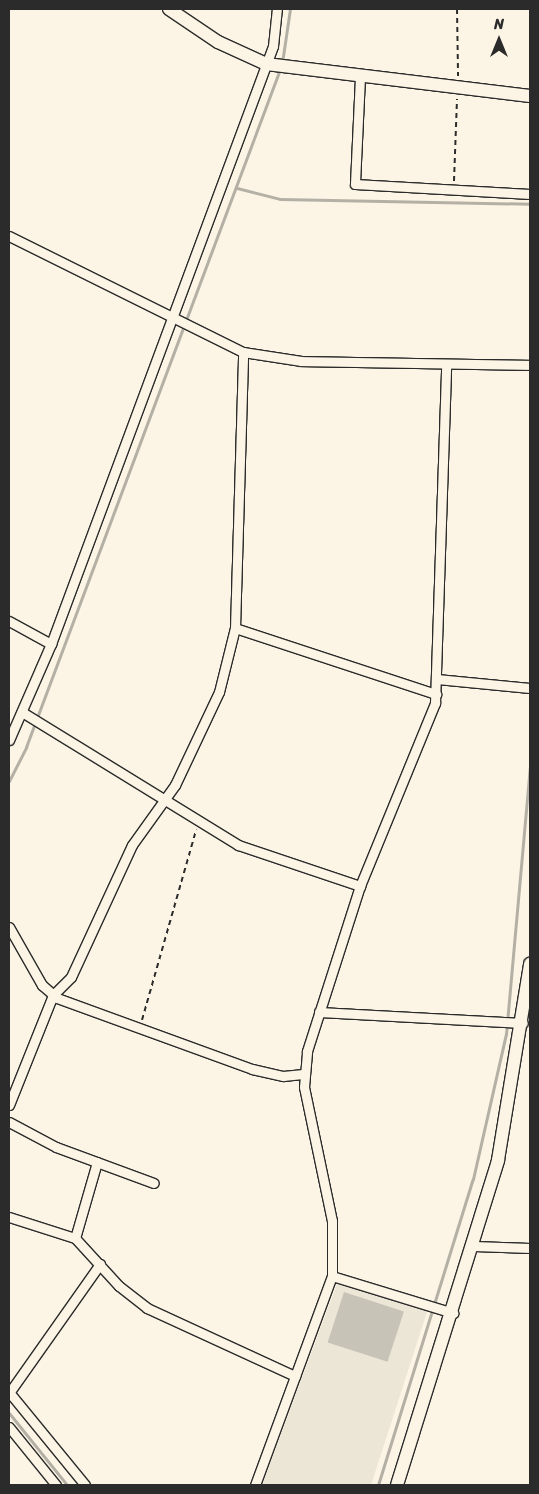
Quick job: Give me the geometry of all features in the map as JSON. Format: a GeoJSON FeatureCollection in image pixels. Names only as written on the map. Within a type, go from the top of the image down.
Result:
{"type":"FeatureCollection","features":[{"type":"Feature","properties":{"kind":"street"},"geometry":{"type":"LineString","coordinates":[[169,9],[218,42],[269,64],[360,77],[530,96]]}},
{"type":"Feature","properties":{"kind":"street"},"geometry":{"type":"LineString","coordinates":[[9,740],[25,714],[52,644],[269,64],[275,39],[277,9]]}},
{"type":"Feature","properties":{"kind":"street"},"geometry":{"type":"LineString","coordinates":[[360,77],[355,184],[530,194]]}},
{"type":"Feature","properties":{"kind":"street"},"geometry":{"type":"LineString","coordinates":[[9,236],[174,320],[243,352],[301,361],[530,365]]}},
{"type":"Feature","properties":{"kind":"street"},"geometry":{"type":"LineString","coordinates":[[9,1105],[53,995],[71,977],[137,836],[163,802],[220,692],[235,628],[243,352]]}},
{"type":"Feature","properties":{"kind":"street"},"geometry":{"type":"LineString","coordinates":[[255,1485],[332,1276],[332,1221],[303,1074],[319,1012],[360,886],[432,715],[436,694],[446,365]]}},
{"type":"Feature","properties":{"kind":"street"},"geometry":{"type":"LineString","coordinates":[[9,621],[52,644]]}},
{"type":"Feature","properties":{"kind":"street"},"geometry":{"type":"LineString","coordinates":[[235,628],[436,694]]}},
{"type":"Feature","properties":{"kind":"street"},"geometry":{"type":"LineString","coordinates":[[437,679],[530,688]]}},
{"type":"Feature","properties":{"kind":"street"},"geometry":{"type":"LineString","coordinates":[[25,714],[42,722],[163,802],[238,844],[360,886]]}},
{"type":"Feature","properties":{"kind":"street"},"geometry":{"type":"LineString","coordinates":[[9,927],[53,995],[140,1029],[268,1074],[303,1074]]}},
{"type":"Feature","properties":{"kind":"street"},"geometry":{"type":"LineString","coordinates":[[397,1485],[474,1246],[498,1160],[517,1022],[530,964]]}},
{"type":"Feature","properties":{"kind":"street"},"geometry":{"type":"LineString","coordinates":[[319,1012],[517,1022]]}},
{"type":"Feature","properties":{"kind":"street"},"geometry":{"type":"LineString","coordinates":[[9,1122],[97,1162],[154,1183]]}},
{"type":"Feature","properties":{"kind":"street"},"geometry":{"type":"LineString","coordinates":[[75,1238],[97,1162]]}},
{"type":"Feature","properties":{"kind":"street"},"geometry":{"type":"LineString","coordinates":[[9,1217],[75,1238],[147,1308],[295,1376]]}},
{"type":"Feature","properties":{"kind":"street"},"geometry":{"type":"LineString","coordinates":[[474,1246],[530,1248]]}},
{"type":"Feature","properties":{"kind":"street"},"geometry":{"type":"LineString","coordinates":[[85,1485],[9,1392],[100,1264]]}},
{"type":"Feature","properties":{"kind":"street"},"geometry":{"type":"LineString","coordinates":[[332,1276],[453,1313]]}},
{"type":"Feature","properties":{"kind":"street"},"geometry":{"type":"LineString","coordinates":[[9,1427],[56,1485]]}},
{"type":"Feature","properties":{"kind":"path"},"geometry":{"type":"LineString","coordinates":[[140,1029],[198,822]]}},
{"type":"Feature","properties":{"kind":"shaded area"},"geometry":{"type":"Polygon","coordinates":[[[337,1284],[428,1309],[371,1485],[262,1485],[337,1284]]]}},
{"type":"Feature","properties":{"kind":"building"},"geometry":{"type":"Polygon","coordinates":[[[344,1292],[404,1311],[388,1362],[328,1342],[344,1292]]]}},
{"type":"Feature","properties":{"kind":"waterway"},"geometry":{"type":"LineString","coordinates":[[282,63],[290,9]]}},
{"type":"Feature","properties":{"kind":"waterway"},"geometry":{"type":"LineString","coordinates":[[9,781],[26,747],[280,69]]}},
{"type":"Feature","properties":{"kind":"waterway"},"geometry":{"type":"LineString","coordinates":[[237,188],[280,199],[530,204]]}},
{"type":"Feature","properties":{"kind":"waterway"},"geometry":{"type":"LineString","coordinates":[[378,1485],[473,1179],[506,1034],[530,767]]}},
{"type":"Feature","properties":{"kind":"waterway"},"geometry":{"type":"LineString","coordinates":[[9,1413],[67,1485]]}}]}
